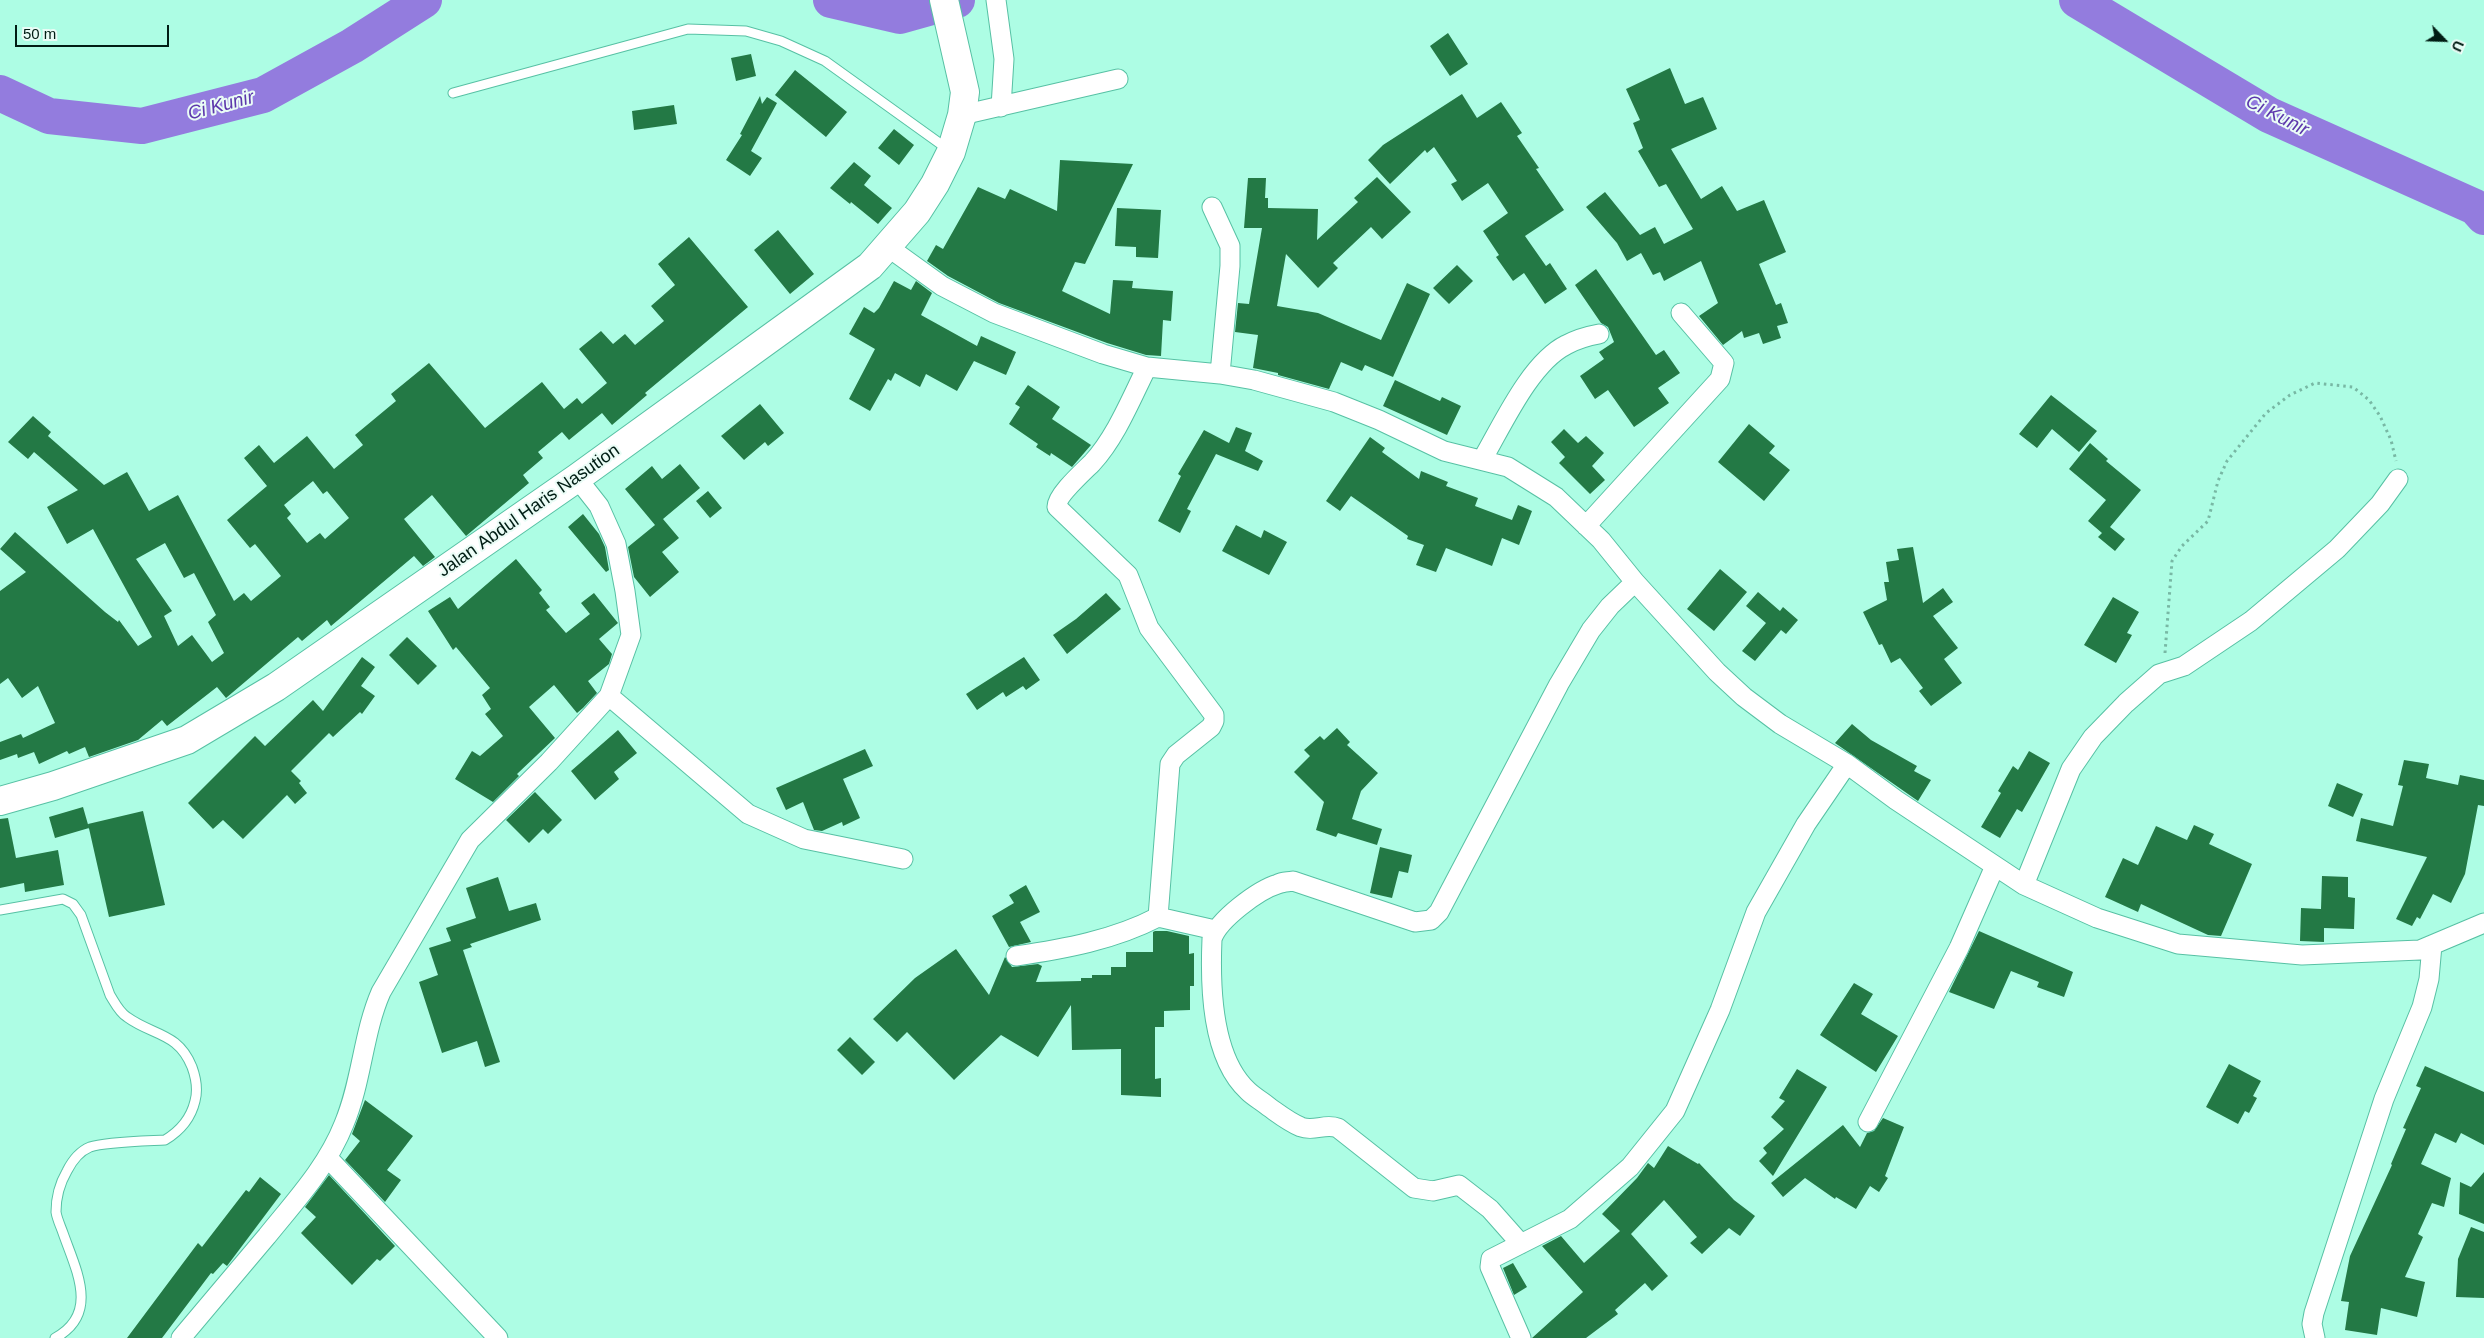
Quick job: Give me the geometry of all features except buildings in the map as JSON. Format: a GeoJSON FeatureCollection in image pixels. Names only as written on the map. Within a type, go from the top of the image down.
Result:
{"type":"FeatureCollection","features":[{"type":"Feature","properties":{"kind":"main road"},"geometry":{"type":"LineString","coordinates":[[944,0],[963,104]]}},
{"type":"Feature","properties":{"kind":"main road","name":"Jalan Abdul Haris Nasution"},"geometry":{"type":"LineString","coordinates":[[0,801],[54,786],[188,740],[276,687],[577,478],[870,266],[917,212],[951,152],[963,104]]}},
{"type":"Feature","properties":{"kind":"street"},"geometry":{"type":"LineString","coordinates":[[996,0],[1004,58],[1001,107]]}},
{"type":"Feature","properties":{"kind":"street"},"geometry":{"type":"LineString","coordinates":[[963,104],[1001,107],[1118,79]]}},
{"type":"Feature","properties":{"kind":"street"},"geometry":{"type":"LineString","coordinates":[[1212,207],[1230,246],[1230,266],[1220,374]]}},
{"type":"Feature","properties":{"kind":"street"},"geometry":{"type":"LineString","coordinates":[[888,247],[942,286],[994,313],[1103,354],[1147,367],[1220,374],[1254,380],[1334,402],[1379,420],[1444,451],[1508,467],[1556,497],[1601,540],[1635,582],[1717,672],[1744,697],[1780,724],[1847,764],[1896,800],[2024,885],[2097,918],[2178,944],[2302,955],[2420,950],[2484,923]]}},
{"type":"Feature","properties":{"kind":"street"},"geometry":{"type":"LineString","coordinates":[[1586,526],[1715,386],[1723,372],[1724,362],[1681,313]]}},
{"type":"Feature","properties":{"kind":"street"},"geometry":{"type":"LineString","coordinates":[[1482,460],[1533,375],[1550,357],[1565,345],[1599,334]]}},
{"type":"Feature","properties":{"kind":"street"},"geometry":{"type":"LineString","coordinates":[[1147,367],[1103,448],[1057,504],[1060,512],[1128,575],[1148,628],[1214,715],[1211,727],[1176,754],[1170,764],[1158,917]]}},
{"type":"Feature","properties":{"kind":"street"},"geometry":{"type":"LineString","coordinates":[[181,1338],[308,1186],[328,1158],[344,1124],[356,1089],[374,1007],[470,840],[549,762],[609,696],[631,635],[616,544],[599,506],[577,478]]}},
{"type":"Feature","properties":{"kind":"street"},"geometry":{"type":"LineString","coordinates":[[2024,885],[2070,769],[2093,737],[2126,703],[2159,674],[2184,666],[2251,621],[2337,549],[2380,504],[2398,479]]}},
{"type":"Feature","properties":{"kind":"street"},"geometry":{"type":"LineString","coordinates":[[1521,1244],[1490,1209],[1459,1185],[1433,1192],[1414,1188],[1338,1128],[1329,1124],[1312,1130],[1302,1128],[1247,1090],[1231,1066],[1215,1025],[1211,956],[1214,930],[1259,893],[1278,883],[1294,881],[1415,922],[1431,920],[1439,912],[1559,684],[1591,630],[1610,606],[1635,582]]}},
{"type":"Feature","properties":{"kind":"street"},"geometry":{"type":"LineString","coordinates":[[609,696],[748,814],[804,839],[903,859]]}},
{"type":"Feature","properties":{"kind":"street"},"geometry":{"type":"LineString","coordinates":[[1521,1338],[1490,1264],[1493,1257],[1570,1219],[1630,1167],[1675,1111],[1720,1010],[1756,912],[1806,824],[1847,764]]}},
{"type":"Feature","properties":{"kind":"street"},"geometry":{"type":"LineString","coordinates":[[1868,1122],[1959,948],[1995,866]]}},
{"type":"Feature","properties":{"kind":"street"},"geometry":{"type":"LineString","coordinates":[[1016,956],[1048,951],[1111,936],[1158,917],[1214,930]]}},
{"type":"Feature","properties":{"kind":"street"},"geometry":{"type":"LineString","coordinates":[[2315,1338],[2312,1324],[2317,1304],[2384,1099],[2424,1000],[2432,945]]}},
{"type":"Feature","properties":{"kind":"street"},"geometry":{"type":"LineString","coordinates":[[328,1158],[498,1338]]}},
{"type":"Feature","properties":{"kind":"lane"},"geometry":{"type":"LineString","coordinates":[[453,94],[688,29],[746,32],[781,42],[825,61],[951,152]]}},
{"type":"Feature","properties":{"kind":"lane"},"geometry":{"type":"LineString","coordinates":[[0,910],[63,899],[73,904],[81,915],[110,995],[117,1007],[126,1017],[177,1043],[188,1057],[195,1074],[197,1093],[193,1110],[185,1124],[175,1134],[166,1140],[91,1147],[80,1152],[72,1162],[57,1196],[56,1213],[81,1286],[82,1300],[81,1309],[74,1321],[66,1332],[55,1338]]}},
{"type":"Feature","properties":{"kind":"path"},"geometry":{"type":"LineString","coordinates":[[2159,674],[2165,654],[2172,562],[2182,546],[2208,521],[2218,481],[2227,461],[2266,413],[2290,395],[2315,383],[2353,387],[2369,400],[2380,416],[2394,449],[2398,479]]}},
{"type":"Feature","properties":{"kind":"waterway","name":"Ci Kunir"},"geometry":{"type":"LineString","coordinates":[[0,93],[49,116],[142,126],[263,95],[352,46],[424,0]]}},
{"type":"Feature","properties":{"kind":"waterway","name":"Ci Kunir"},"geometry":{"type":"LineString","coordinates":[[831,0],[900,16],[957,0]]}},
{"type":"Feature","properties":{"kind":"waterway","name":"Ci Kunir"},"geometry":{"type":"LineString","coordinates":[[2077,0],[2269,115],[2475,207],[2484,217]]}}]}
